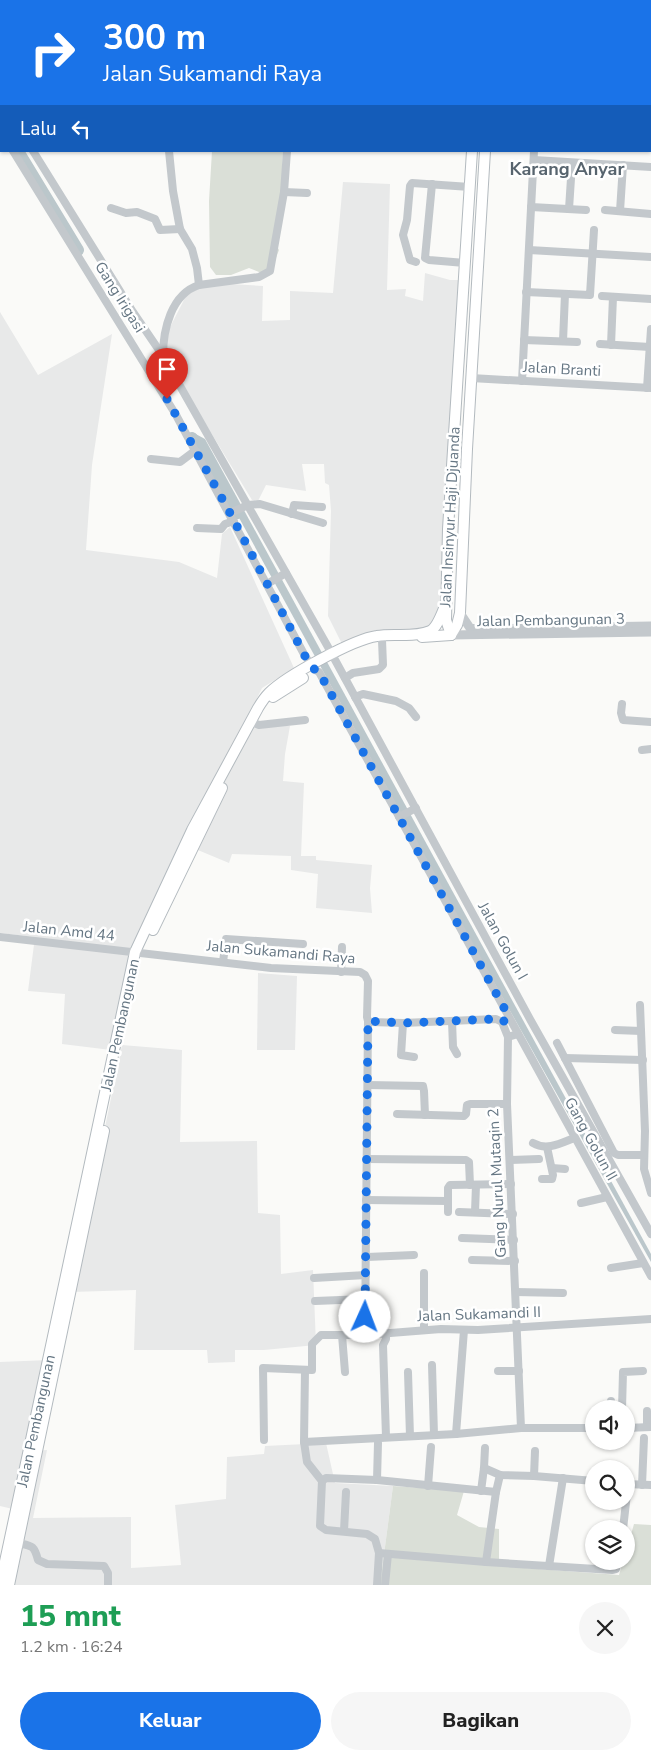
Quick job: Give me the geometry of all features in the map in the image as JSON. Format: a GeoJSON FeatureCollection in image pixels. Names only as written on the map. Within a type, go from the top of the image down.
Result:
{"type":"FeatureCollection","features":[{"type":"Feature","properties":{"kind":"main road","name":"Jalan Insinyur Haji Djuanda"},"geometry":{"type":"LineString","coordinates":[[451,636],[446,620],[445,606],[448,529],[472,152]]}},
{"type":"Feature","properties":{"kind":"main road","name":"Jalan Insinyur Haji Djuanda"},"geometry":{"type":"LineString","coordinates":[[451,636],[457,625],[460,613],[471,378],[485,152]]}},
{"type":"Feature","properties":{"kind":"main road"},"geometry":{"type":"LineString","coordinates":[[464,268],[477,274]]}},
{"type":"Feature","properties":{"kind":"main road"},"geometry":{"type":"LineString","coordinates":[[463,288],[476,290]]}},
{"type":"Feature","properties":{"kind":"main road"},"geometry":{"type":"LineString","coordinates":[[448,529],[454,526],[463,530]]}},
{"type":"Feature","properties":{"kind":"main road","name":"Jalan Pembangunan"},"geometry":{"type":"LineString","coordinates":[[332,657],[359,640],[376,636],[416,634],[430,631],[436,625],[445,606]]}},
{"type":"Feature","properties":{"kind":"main road","name":"Jalan Pembangunan"},"geometry":{"type":"LineString","coordinates":[[0,1585],[139,952],[192,830],[268,693],[283,682],[363,643],[451,636]]}},
{"type":"Feature","properties":{"kind":"main road","name":"Jalan Pembangunan"},"geometry":{"type":"LineString","coordinates":[[9,1585],[139,952],[254,723],[272,698],[314,667]]}},
{"type":"Feature","properties":{"kind":"street","name":"Gang Irigasi"},"geometry":{"type":"LineString","coordinates":[[14,152],[148,368],[232,512],[234,521],[270,582],[314,667]]}},
{"type":"Feature","properties":{"kind":"street","name":"Jalan Golun I"},"geometry":{"type":"LineString","coordinates":[[34,152],[133,312],[163,356],[245,506],[345,678],[413,810],[651,1234]]}},
{"type":"Feature","properties":{"kind":"street"},"geometry":{"type":"LineString","coordinates":[[170,152],[173,191],[180,229],[192,249],[199,285]]}},
{"type":"Feature","properties":{"kind":"street"},"geometry":{"type":"LineString","coordinates":[[163,356],[163,339],[172,311],[191,287],[259,277],[270,271],[284,192],[287,152]]}},
{"type":"Feature","properties":{"kind":"street"},"geometry":{"type":"LineString","coordinates":[[522,381],[534,152]]}},
{"type":"Feature","properties":{"kind":"street"},"geometry":{"type":"LineString","coordinates":[[534,160],[651,167]]}},
{"type":"Feature","properties":{"kind":"street"},"geometry":{"type":"LineString","coordinates":[[569,209],[572,163]]}},
{"type":"Feature","properties":{"kind":"street"},"geometry":{"type":"LineString","coordinates":[[620,211],[623,165]]}},
{"type":"Feature","properties":{"kind":"street"},"geometry":{"type":"LineString","coordinates":[[416,262],[410,260],[403,236],[412,183],[470,187]]}},
{"type":"Feature","properties":{"kind":"street"},"geometry":{"type":"LineString","coordinates":[[432,184],[426,258],[464,268]]}},
{"type":"Feature","properties":{"kind":"street"},"geometry":{"type":"LineString","coordinates":[[284,192],[307,194]]}},
{"type":"Feature","properties":{"kind":"street"},"geometry":{"type":"LineString","coordinates":[[531,207],[586,210]]}},
{"type":"Feature","properties":{"kind":"street"},"geometry":{"type":"LineString","coordinates":[[111,208],[126,213],[137,212],[154,219],[160,230],[180,229]]}},
{"type":"Feature","properties":{"kind":"street"},"geometry":{"type":"LineString","coordinates":[[605,210],[651,214]]}},
{"type":"Feature","properties":{"kind":"street"},"geometry":{"type":"LineString","coordinates":[[526,292],[590,296],[594,230]]}},
{"type":"Feature","properties":{"kind":"street"},"geometry":{"type":"LineString","coordinates":[[529,250],[651,257]]}},
{"type":"Feature","properties":{"kind":"street"},"geometry":{"type":"LineString","coordinates":[[564,341],[565,294]]}},
{"type":"Feature","properties":{"kind":"street"},"geometry":{"type":"LineString","coordinates":[[602,296],[651,299]]}},
{"type":"Feature","properties":{"kind":"street"},"geometry":{"type":"LineString","coordinates":[[611,345],[614,297]]}},
{"type":"Feature","properties":{"kind":"street"},"geometry":{"type":"LineString","coordinates":[[649,388],[651,329]]}},
{"type":"Feature","properties":{"kind":"street"},"geometry":{"type":"LineString","coordinates":[[524,340],[577,342]]}},
{"type":"Feature","properties":{"kind":"street"},"geometry":{"type":"LineString","coordinates":[[600,344],[650,347]]}},
{"type":"Feature","properties":{"kind":"street","name":"Jalan Branti"},"geometry":{"type":"LineString","coordinates":[[471,378],[649,388]]}},
{"type":"Feature","properties":{"kind":"street"},"geometry":{"type":"LineString","coordinates":[[151,459],[180,462],[196,452]]}},
{"type":"Feature","properties":{"kind":"street"},"geometry":{"type":"LineString","coordinates":[[232,512],[245,506],[260,504],[323,523]]}},
{"type":"Feature","properties":{"kind":"street"},"geometry":{"type":"LineString","coordinates":[[292,514],[294,504],[322,507]]}},
{"type":"Feature","properties":{"kind":"street"},"geometry":{"type":"LineString","coordinates":[[197,528],[221,529],[225,524],[234,521]]}},
{"type":"Feature","properties":{"kind":"street"},"geometry":{"type":"LineString","coordinates":[[270,582],[284,575]]}},
{"type":"Feature","properties":{"kind":"street","name":"Jalan Pembangunan 3"},"geometry":{"type":"LineString","coordinates":[[460,613],[470,628],[477,629],[651,626]]}},
{"type":"Feature","properties":{"kind":"street","name":"Jalan Pembangunan 3"},"geometry":{"type":"LineString","coordinates":[[451,636],[651,632]]}},
{"type":"Feature","properties":{"kind":"street"},"geometry":{"type":"LineString","coordinates":[[345,678],[353,673],[379,669],[383,665],[382,640]]}},
{"type":"Feature","properties":{"kind":"street","name":"Gang Golun II"},"geometry":{"type":"LineString","coordinates":[[314,667],[319,672],[518,1030],[574,1138],[651,1276]]}},
{"type":"Feature","properties":{"kind":"street"},"geometry":{"type":"LineString","coordinates":[[355,697],[363,694],[396,701],[409,708],[416,717]]}},
{"type":"Feature","properties":{"kind":"street"},"geometry":{"type":"LineString","coordinates":[[622,704],[621,713],[623,720],[651,722]]}},
{"type":"Feature","properties":{"kind":"street"},"geometry":{"type":"LineString","coordinates":[[254,723],[259,726],[305,720]]}},
{"type":"Feature","properties":{"kind":"street"},"geometry":{"type":"LineString","coordinates":[[642,750],[651,749]]}},
{"type":"Feature","properties":{"kind":"street"},"geometry":{"type":"LineString","coordinates":[[400,817],[413,810]]}},
{"type":"Feature","properties":{"kind":"street","name":"Jalan Amd 44"},"geometry":{"type":"LineString","coordinates":[[0,937],[139,952]]}},
{"type":"Feature","properties":{"kind":"street"},"geometry":{"type":"LineString","coordinates":[[223,962],[226,939],[303,944]]}},
{"type":"Feature","properties":{"kind":"street"},"geometry":{"type":"LineString","coordinates":[[341,972],[342,947]]}},
{"type":"Feature","properties":{"kind":"street","name":"Jalan Sukamandi Raya"},"geometry":{"type":"LineString","coordinates":[[139,952],[271,968],[360,972],[365,975],[368,981],[368,1021]]}},
{"type":"Feature","properties":{"kind":"street"},"geometry":{"type":"LineString","coordinates":[[640,1005],[648,1130],[644,1155],[651,1193]]}},
{"type":"Feature","properties":{"kind":"street"},"geometry":{"type":"LineString","coordinates":[[502,1022],[506,1020],[508,1015]]}},
{"type":"Feature","properties":{"kind":"street"},"geometry":{"type":"LineString","coordinates":[[365,1335],[368,1021],[404,1023],[496,1019],[502,1022],[508,1037],[530,1021]]}},
{"type":"Feature","properties":{"kind":"street"},"geometry":{"type":"LineString","coordinates":[[452,1022],[453,1047],[457,1054]]}},
{"type":"Feature","properties":{"kind":"street"},"geometry":{"type":"LineString","coordinates":[[404,1023],[401,1055],[414,1057]]}},
{"type":"Feature","properties":{"kind":"street"},"geometry":{"type":"LineString","coordinates":[[616,1030],[641,1031]]}},
{"type":"Feature","properties":{"kind":"street","name":"Gang Nurul Mutaqin 2"},"geometry":{"type":"LineString","coordinates":[[508,1037],[508,1104],[521,1428]]}},
{"type":"Feature","properties":{"kind":"street"},"geometry":{"type":"LineString","coordinates":[[557,1043],[614,1153],[618,1155],[644,1155]]}},
{"type":"Feature","properties":{"kind":"street"},"geometry":{"type":"LineString","coordinates":[[564,1058],[643,1060]]}},
{"type":"Feature","properties":{"kind":"street"},"geometry":{"type":"LineString","coordinates":[[368,1085],[423,1086],[425,1114]]}},
{"type":"Feature","properties":{"kind":"street"},"geometry":{"type":"LineString","coordinates":[[397,1114],[464,1116],[467,1105],[470,1104],[508,1104]]}},
{"type":"Feature","properties":{"kind":"street"},"geometry":{"type":"LineString","coordinates":[[533,1143],[547,1147],[574,1138]]}},
{"type":"Feature","properties":{"kind":"street"},"geometry":{"type":"LineString","coordinates":[[542,1179],[552,1179],[552,1168],[547,1147]]}},
{"type":"Feature","properties":{"kind":"street"},"geometry":{"type":"LineString","coordinates":[[511,1160],[539,1158]]}},
{"type":"Feature","properties":{"kind":"street"},"geometry":{"type":"LineString","coordinates":[[367,1159],[466,1160],[469,1162],[473,1185],[475,1212]]}},
{"type":"Feature","properties":{"kind":"street"},"geometry":{"type":"LineString","coordinates":[[552,1168],[565,1169]]}},
{"type":"Feature","properties":{"kind":"street"},"geometry":{"type":"LineString","coordinates":[[448,1212],[449,1186],[511,1184]]}},
{"type":"Feature","properties":{"kind":"street"},"geometry":{"type":"LineString","coordinates":[[581,1203],[607,1198]]}},
{"type":"Feature","properties":{"kind":"street"},"geometry":{"type":"LineString","coordinates":[[366,1200],[448,1201]]}},
{"type":"Feature","properties":{"kind":"street"},"geometry":{"type":"LineString","coordinates":[[459,1212],[513,1214]]}},
{"type":"Feature","properties":{"kind":"street"},"geometry":{"type":"LineString","coordinates":[[462,1238],[514,1240]]}},
{"type":"Feature","properties":{"kind":"street"},"geometry":{"type":"LineString","coordinates":[[366,1257],[414,1255]]}},
{"type":"Feature","properties":{"kind":"street"},"geometry":{"type":"LineString","coordinates":[[472,1260],[515,1261]]}},
{"type":"Feature","properties":{"kind":"street"},"geometry":{"type":"LineString","coordinates":[[610,1268],[644,1263]]}},
{"type":"Feature","properties":{"kind":"street"},"geometry":{"type":"LineString","coordinates":[[424,1273],[424,1330]]}},
{"type":"Feature","properties":{"kind":"street"},"geometry":{"type":"LineString","coordinates":[[314,1278],[366,1275]]}},
{"type":"Feature","properties":{"kind":"street"},"geometry":{"type":"LineString","coordinates":[[516,1292],[563,1293]]}},
{"type":"Feature","properties":{"kind":"street"},"geometry":{"type":"LineString","coordinates":[[315,1301],[366,1299]]}},
{"type":"Feature","properties":{"kind":"street","name":"Jalan Sukamandi II"},"geometry":{"type":"LineString","coordinates":[[308,1369],[312,1344],[321,1335],[365,1335],[424,1330],[518,1328],[651,1319]]}},
{"type":"Feature","properties":{"kind":"street"},"geometry":{"type":"LineString","coordinates":[[456,1434],[464,1330]]}},
{"type":"Feature","properties":{"kind":"street"},"geometry":{"type":"LineString","coordinates":[[386,1333],[383,1345],[386,1436]]}},
{"type":"Feature","properties":{"kind":"street"},"geometry":{"type":"LineString","coordinates":[[342,1335],[345,1372]]}},
{"type":"Feature","properties":{"kind":"street"},"geometry":{"type":"LineString","coordinates":[[432,1365],[434,1435]]}},
{"type":"Feature","properties":{"kind":"street"},"geometry":{"type":"LineString","coordinates":[[264,1440],[263,1368],[308,1369],[304,1442],[307,1462],[322,1481],[320,1526],[326,1530],[367,1534],[375,1539],[379,1553],[377,1585]]}},
{"type":"Feature","properties":{"kind":"street"},"geometry":{"type":"LineString","coordinates":[[498,1371],[519,1371]]}},
{"type":"Feature","properties":{"kind":"street"},"geometry":{"type":"LineString","coordinates":[[622,1400],[623,1372],[643,1371]]}},
{"type":"Feature","properties":{"kind":"street"},"geometry":{"type":"LineString","coordinates":[[408,1372],[410,1436]]}},
{"type":"Feature","properties":{"kind":"street"},"geometry":{"type":"LineString","coordinates":[[635,1428],[649,1427],[647,1411]]}},
{"type":"Feature","properties":{"kind":"street"},"geometry":{"type":"LineString","coordinates":[[304,1442],[386,1436],[456,1434],[521,1428],[585,1428]]}},
{"type":"Feature","properties":{"kind":"street"},"geometry":{"type":"LineString","coordinates":[[642,1485],[644,1438]]}},
{"type":"Feature","properties":{"kind":"street"},"geometry":{"type":"LineString","coordinates":[[377,1480],[378,1443]]}},
{"type":"Feature","properties":{"kind":"street"},"geometry":{"type":"LineString","coordinates":[[428,1486],[430,1447]]}},
{"type":"Feature","properties":{"kind":"street"},"geometry":{"type":"LineString","coordinates":[[481,1491],[485,1448]]}},
{"type":"Feature","properties":{"kind":"street"},"geometry":{"type":"LineString","coordinates":[[534,1476],[535,1451]]}},
{"type":"Feature","properties":{"kind":"street"},"geometry":{"type":"LineString","coordinates":[[484,1468],[500,1475],[585,1480]]}},
{"type":"Feature","properties":{"kind":"street"},"geometry":{"type":"LineString","coordinates":[[486,1562],[500,1475]]}},
{"type":"Feature","properties":{"kind":"street"},"geometry":{"type":"LineString","coordinates":[[322,1481],[326,1478],[377,1480],[496,1492]]}},
{"type":"Feature","properties":{"kind":"street"},"geometry":{"type":"LineString","coordinates":[[549,1566],[563,1478]]}},
{"type":"Feature","properties":{"kind":"street"},"geometry":{"type":"LineString","coordinates":[[635,1485],[651,1485]]}},
{"type":"Feature","properties":{"kind":"street"},"geometry":{"type":"LineString","coordinates":[[344,1531],[346,1492]]}},
{"type":"Feature","properties":{"kind":"street"},"geometry":{"type":"LineString","coordinates":[[18,1543],[32,1546],[35,1549],[38,1560],[47,1564],[104,1566],[108,1573],[108,1585]]}},
{"type":"Feature","properties":{"kind":"street"},"geometry":{"type":"LineString","coordinates":[[379,1553],[585,1568]]}},
{"type":"Feature","properties":{"kind":"street"},"geometry":{"type":"LineString","coordinates":[[386,1585],[388,1554]]}},
{"type":"Feature","properties":{"kind":"shaded area"},"geometry":{"type":"Polygon","coordinates":[[[212,152],[283,152],[281,200],[275,243],[279,250],[269,276],[249,268],[231,275],[216,275],[210,267],[209,201],[212,152]]]}},
{"type":"Feature","properties":{"kind":"shaded area"},"geometry":{"type":"Polygon","coordinates":[[[343,182],[390,184],[387,290],[406,289],[405,296],[423,301],[425,273],[450,280],[464,280],[445,606],[430,631],[359,641],[344,648],[328,616],[331,511],[329,485],[325,483],[324,464],[302,464],[306,491],[266,485],[258,501],[252,500],[166,359],[167,333],[186,296],[195,288],[231,284],[263,286],[262,321],[290,320],[290,291],[333,293],[343,182]]]}},
{"type":"Feature","properties":{"kind":"shaded area"},"geometry":{"type":"Polygon","coordinates":[[[0,312],[38,375],[112,334],[92,465],[86,550],[179,562],[217,578],[222,534],[230,527],[294,668],[262,688],[133,950],[111,1050],[62,1044],[65,994],[28,991],[35,937],[0,933],[0,312]]]}},
{"type":"Feature","properties":{"kind":"shaded area"},"geometry":{"type":"Polygon","coordinates":[[[192,432],[205,439],[651,1254],[651,1262],[472,943],[192,432]]]}},
{"type":"Feature","properties":{"kind":"shaded area"},"geometry":{"type":"Polygon","coordinates":[[[253,723],[290,726],[283,781],[304,783],[301,856],[316,856],[316,860],[372,865],[370,888],[372,913],[316,908],[318,874],[291,870],[291,856],[232,854],[229,863],[193,848],[253,723]]]}},
{"type":"Feature","properties":{"kind":"shaded area"},"geometry":{"type":"Polygon","coordinates":[[[258,973],[297,976],[295,1050],[257,1050],[258,973]]]}},
{"type":"Feature","properties":{"kind":"shaded area"},"geometry":{"type":"Polygon","coordinates":[[[122,1045],[182,1050],[180,1142],[257,1141],[258,1213],[280,1215],[281,1274],[313,1270],[316,1345],[264,1350],[235,1350],[235,1362],[208,1363],[207,1350],[134,1350],[136,1290],[71,1292],[122,1045]]]}},
{"type":"Feature","properties":{"kind":"shaded area"},"geometry":{"type":"Polygon","coordinates":[[[49,1360],[31,1451],[47,1450],[33,1518],[131,1517],[131,1568],[181,1565],[175,1505],[226,1499],[227,1457],[264,1454],[265,1446],[326,1443],[335,1483],[393,1486],[380,1585],[1,1585],[17,1510],[0,1506],[0,1362],[49,1360]]]}},
{"type":"Feature","properties":{"kind":"shaded area"},"geometry":{"type":"Polygon","coordinates":[[[393,1486],[464,1491],[457,1515],[479,1527],[499,1529],[499,1566],[619,1575],[620,1570],[635,1570],[635,1524],[651,1525],[651,1585],[380,1585],[393,1486]]]}},
{"type":"Feature","properties":{"kind":"waterway"},"geometry":{"type":"LineString","coordinates":[[19,152],[78,250]]}},
{"type":"Feature","properties":{"kind":"waterway"},"geometry":{"type":"LineString","coordinates":[[192,438],[237,513]]}},
{"type":"Feature","properties":{"kind":"district","name":"Karang Anyar"},"geometry":{"type":"Point","coordinates":[567,169]}},
{"type":"Feature","properties":{"kind":"route"},"geometry":{"type":"LineString","coordinates":[[167,399],[230,513],[305,656],[315,670],[319,672],[508,1015],[506,1020],[502,1022],[496,1019],[404,1023],[368,1021],[365,1317]]}}]}
